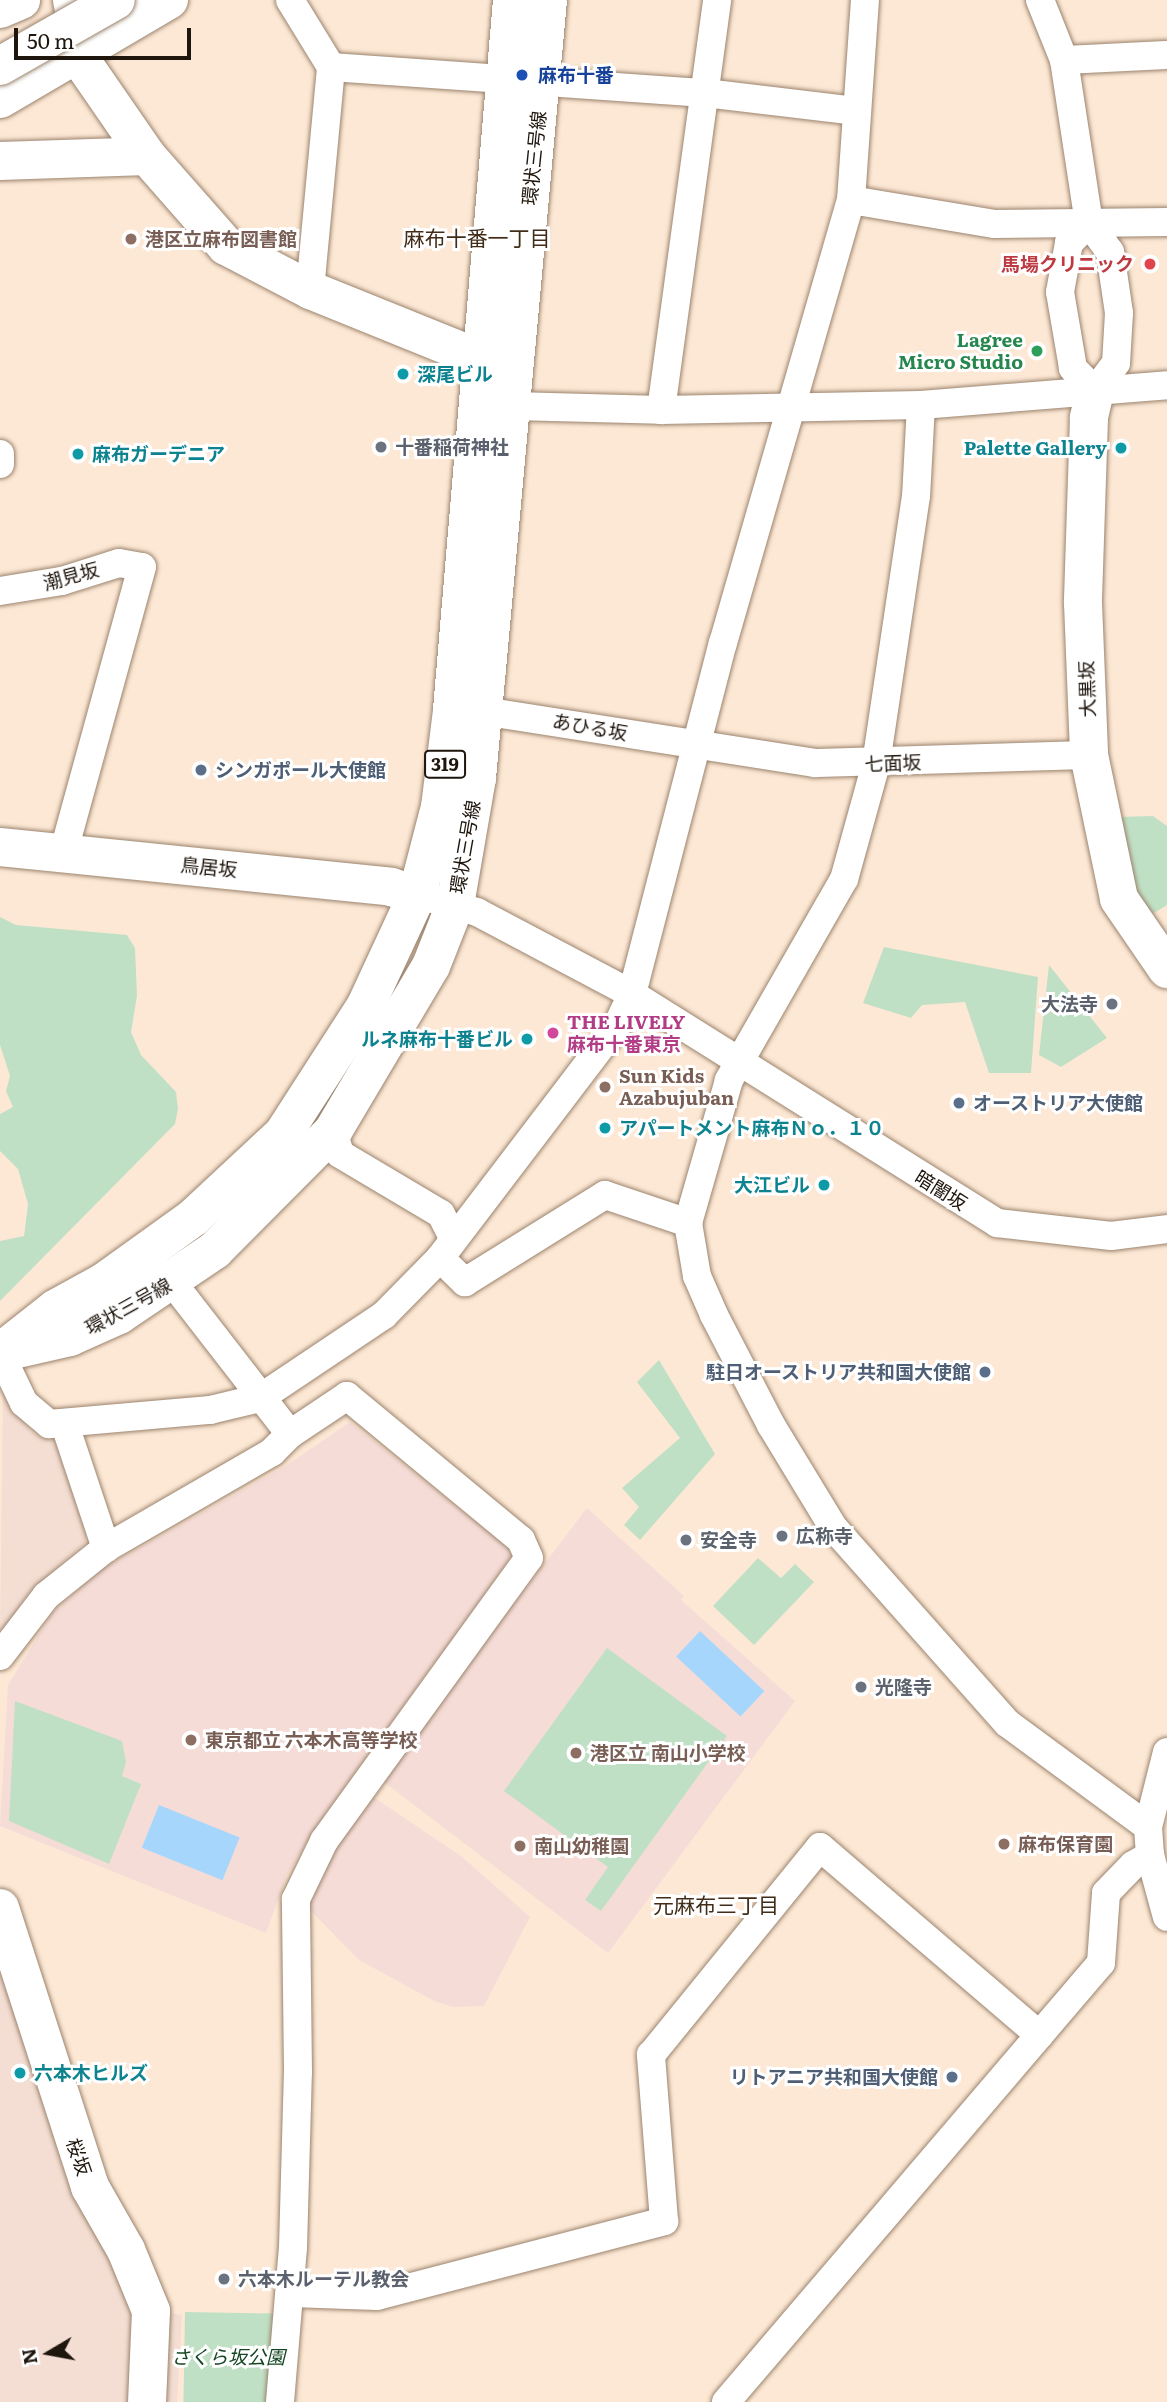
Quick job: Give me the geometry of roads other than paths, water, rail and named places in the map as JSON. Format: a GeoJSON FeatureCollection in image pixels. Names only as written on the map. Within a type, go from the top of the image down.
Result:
{"type":"FeatureCollection","features":[{"type":"Feature","properties":{"kind":"main road"},"geometry":{"type":"LineString","coordinates":[[0,9],[21,0]]}},
{"type":"Feature","properties":{"kind":"main road"},"geometry":{"type":"LineString","coordinates":[[72,0],[80,56],[147,156],[226,246],[310,290],[483,360],[513,406]]}},
{"type":"Feature","properties":{"kind":"main road"},"geometry":{"type":"LineString","coordinates":[[7,55],[89,0]]}},
{"type":"Feature","properties":{"kind":"main road"},"geometry":{"type":"LineString","coordinates":[[7,55],[114,0]]}},
{"type":"Feature","properties":{"kind":"main road"},"geometry":{"type":"LineString","coordinates":[[7,55],[133,0]]}},
{"type":"Feature","properties":{"kind":"main road"},"geometry":{"type":"LineString","coordinates":[[0,99],[80,56],[169,0]]}},
{"type":"Feature","properties":{"kind":"main road","name":"環状三号線"},"geometry":{"type":"LineString","coordinates":[[0,1353],[70,1337],[119,1315],[172,1282],[215,1250],[333,1131],[400,1025],[431,966],[455,905],[477,778],[513,406],[524,82],[512,0]]}},
{"type":"Feature","properties":{"kind":"main road","name":"環状三号線"},"geometry":{"type":"LineString","coordinates":[[0,1353],[55,1309],[104,1282],[194,1217],[282,1135],[366,1005],[416,895],[441,797],[483,360],[524,82],[548,0]]}},
{"type":"Feature","properties":{"kind":"main road"},"geometry":{"type":"LineString","coordinates":[[0,161],[147,156]]}},
{"type":"Feature","properties":{"kind":"main road","name":"大黒坂"},"geometry":{"type":"LineString","coordinates":[[1095,391],[1088,418],[1083,603],[1089,755],[1119,899],[1167,969]]}},
{"type":"Feature","properties":{"kind":"main road","name":"鳥居坂"},"geometry":{"type":"LineString","coordinates":[[0,847],[64,851],[391,887],[416,895]]}},
{"type":"Feature","properties":{"kind":"main road","name":"桜坂"},"geometry":{"type":"LineString","coordinates":[[0,1908],[90,2188],[126,2250],[151,2311],[147,2402]]}},
{"type":"Feature","properties":{"kind":"street"},"geometry":{"type":"LineString","coordinates":[[290,0],[331,67],[310,290]]}},
{"type":"Feature","properties":{"kind":"street"},"geometry":{"type":"LineString","coordinates":[[661,410],[717,0]]}},
{"type":"Feature","properties":{"kind":"street"},"geometry":{"type":"LineString","coordinates":[[0,1353],[24,1403],[49,1424],[65,1425],[210,1410],[260,1398],[384,1315],[447,1248],[618,1024],[632,994],[697,745],[851,200],[865,0]]}},
{"type":"Feature","properties":{"kind":"street"},"geometry":{"type":"LineString","coordinates":[[1040,0],[1064,60],[1089,223],[1110,252],[1119,313],[1116,363],[1095,391]]}},
{"type":"Feature","properties":{"kind":"street"},"geometry":{"type":"LineString","coordinates":[[1064,60],[1167,55]]}},
{"type":"Feature","properties":{"kind":"street"},"geometry":{"type":"LineString","coordinates":[[331,67],[705,93],[857,111]]}},
{"type":"Feature","properties":{"kind":"street"},"geometry":{"type":"LineString","coordinates":[[851,200],[995,224],[1167,222]]}},
{"type":"Feature","properties":{"kind":"street"},"geometry":{"type":"LineString","coordinates":[[1089,223],[1069,243],[1059,292],[1073,368],[1095,391]]}},
{"type":"Feature","properties":{"kind":"street"},"geometry":{"type":"LineString","coordinates":[[513,406],[661,410],[921,405],[1167,385]]}},
{"type":"Feature","properties":{"kind":"street"},"geometry":{"type":"LineString","coordinates":[[921,405],[916,496],[876,764],[844,879],[743,1061],[729,1080],[688,1223],[697,1276],[714,1315],[771,1425],[833,1527],[1007,1723],[1148,1827]]}},
{"type":"Feature","properties":{"kind":"street","name":"潮見坂"},"geometry":{"type":"LineString","coordinates":[[0,591],[62,581],[119,563],[142,567],[64,851]]}},
{"type":"Feature","properties":{"kind":"street","name":"あひる坂"},"geometry":{"type":"LineString","coordinates":[[483,711],[697,745]]}},
{"type":"Feature","properties":{"kind":"street","name":"七面坂"},"geometry":{"type":"LineString","coordinates":[[697,745],[815,763],[876,764],[1089,755]]}},
{"type":"Feature","properties":{"kind":"street","name":"暗闇坂"},"geometry":{"type":"LineString","coordinates":[[416,895],[455,905],[507,926],[632,994],[743,1061],[997,1223],[1111,1236],[1167,1229]]}},
{"type":"Feature","properties":{"kind":"street"},"geometry":{"type":"LineString","coordinates":[[333,1131],[340,1154],[441,1214],[447,1248],[465,1282],[606,1195],[688,1223]]}},
{"type":"Feature","properties":{"kind":"street"},"geometry":{"type":"LineString","coordinates":[[172,1282],[290,1434]]}},
{"type":"Feature","properties":{"kind":"street"},"geometry":{"type":"LineString","coordinates":[[0,1656],[46,1596],[106,1548],[272,1452],[290,1434],[347,1396],[522,1540],[529,1558],[324,1841],[296,1899],[298,2072],[291,2293],[280,2402]]}},
{"type":"Feature","properties":{"kind":"street"},"geometry":{"type":"LineString","coordinates":[[65,1425],[106,1548]]}},
{"type":"Feature","properties":{"kind":"street"},"geometry":{"type":"LineString","coordinates":[[1167,1752],[1148,1827],[1150,1856],[1167,1917]]}},
{"type":"Feature","properties":{"kind":"street"},"geometry":{"type":"LineString","coordinates":[[291,2293],[377,2296],[664,2221],[651,2055],[820,1846],[1039,2035]]}},
{"type":"Feature","properties":{"kind":"street"},"geometry":{"type":"LineString","coordinates":[[726,2402],[1101,1963],[1106,1893],[1133,1865],[1150,1856]]}},
{"type":"Feature","properties":{"kind":"water"},"geometry":{"type":"Polygon","coordinates":[[[700,1631],[764,1691],[740,1717],[676,1657],[700,1631]]]}},
{"type":"Feature","properties":{"kind":"water"},"geometry":{"type":"Polygon","coordinates":[[[159,1805],[240,1838],[222,1880],[142,1848],[159,1805]]]}},
{"type":"Feature","properties":{"kind":"place","name":"麻布十番"},"geometry":{"type":"Point","coordinates":[522,75]}},
{"type":"Feature","properties":{"kind":"place","name":"港区立麻布図書館"},"geometry":{"type":"Point","coordinates":[131,239]}},
{"type":"Feature","properties":{"kind":"place","name":"馬場クリニック"},"geometry":{"type":"Point","coordinates":[1150,264]}},
{"type":"Feature","properties":{"kind":"place","name":"Lagree Micro Studio"},"geometry":{"type":"Point","coordinates":[1037,351]}},
{"type":"Feature","properties":{"kind":"place","name":"深尾ビル"},"geometry":{"type":"Point","coordinates":[403,374]}},
{"type":"Feature","properties":{"kind":"place","name":"十番稲荷神社"},"geometry":{"type":"Point","coordinates":[381,447]}},
{"type":"Feature","properties":{"kind":"place","name":"Palette Gallery"},"geometry":{"type":"Point","coordinates":[1121,448]}},
{"type":"Feature","properties":{"kind":"place","name":"麻布ガーデニア"},"geometry":{"type":"Point","coordinates":[78,454]}},
{"type":"Feature","properties":{"kind":"place","name":"シンガポール大使館"},"geometry":{"type":"Point","coordinates":[201,770]}},
{"type":"Feature","properties":{"kind":"place","name":"大法寺"},"geometry":{"type":"Point","coordinates":[1112,1004]}},
{"type":"Feature","properties":{"kind":"place","name":"THE LIVELY 麻布十番東京"},"geometry":{"type":"Point","coordinates":[553,1033]}},
{"type":"Feature","properties":{"kind":"place","name":"ルネ麻布十番ビル"},"geometry":{"type":"Point","coordinates":[527,1039]}},
{"type":"Feature","properties":{"kind":"place","name":"Sun Kids Azabujuban"},"geometry":{"type":"Point","coordinates":[605,1087]}},
{"type":"Feature","properties":{"kind":"place","name":"オーストリア大使館"},"geometry":{"type":"Point","coordinates":[959,1103]}},
{"type":"Feature","properties":{"kind":"place","name":"アパートメント麻布Ｎｏ．１０"},"geometry":{"type":"Point","coordinates":[605,1128]}},
{"type":"Feature","properties":{"kind":"place","name":"大江ビル"},"geometry":{"type":"Point","coordinates":[824,1185]}},
{"type":"Feature","properties":{"kind":"place","name":"駐日オーストリア共和国大使館"},"geometry":{"type":"Point","coordinates":[985,1372]}},
{"type":"Feature","properties":{"kind":"place","name":"広称寺"},"geometry":{"type":"Point","coordinates":[782,1536]}},
{"type":"Feature","properties":{"kind":"place","name":"安全寺"},"geometry":{"type":"Point","coordinates":[686,1540]}},
{"type":"Feature","properties":{"kind":"place","name":"光隆寺"},"geometry":{"type":"Point","coordinates":[861,1687]}},
{"type":"Feature","properties":{"kind":"place","name":"東京都立 六本木高等学校"},"geometry":{"type":"Point","coordinates":[191,1740]}},
{"type":"Feature","properties":{"kind":"place","name":"港区立 南山小学校"},"geometry":{"type":"Point","coordinates":[576,1753]}},
{"type":"Feature","properties":{"kind":"place","name":"麻布保育園"},"geometry":{"type":"Point","coordinates":[1004,1844]}},
{"type":"Feature","properties":{"kind":"place","name":"南山幼稚園"},"geometry":{"type":"Point","coordinates":[520,1846]}},
{"type":"Feature","properties":{"kind":"place","name":"六本木ヒルズ"},"geometry":{"type":"Point","coordinates":[20,2073]}},
{"type":"Feature","properties":{"kind":"place","name":"リトアニア共和国大使館"},"geometry":{"type":"Point","coordinates":[952,2077]}},
{"type":"Feature","properties":{"kind":"place","name":"六本木ルーテル教会"},"geometry":{"type":"Point","coordinates":[224,2279]}},
{"type":"Feature","properties":{"kind":"district","name":"麻布十番一丁目"},"geometry":{"type":"Point","coordinates":[477,237]}},
{"type":"Feature","properties":{"kind":"district","name":"元麻布三丁目"},"geometry":{"type":"Point","coordinates":[716,1904]}},
{"type":"Feature","properties":{"kind":"park label","name":"さくら坂公園"},"geometry":{"type":"Point","coordinates":[228,2357]}}]}
